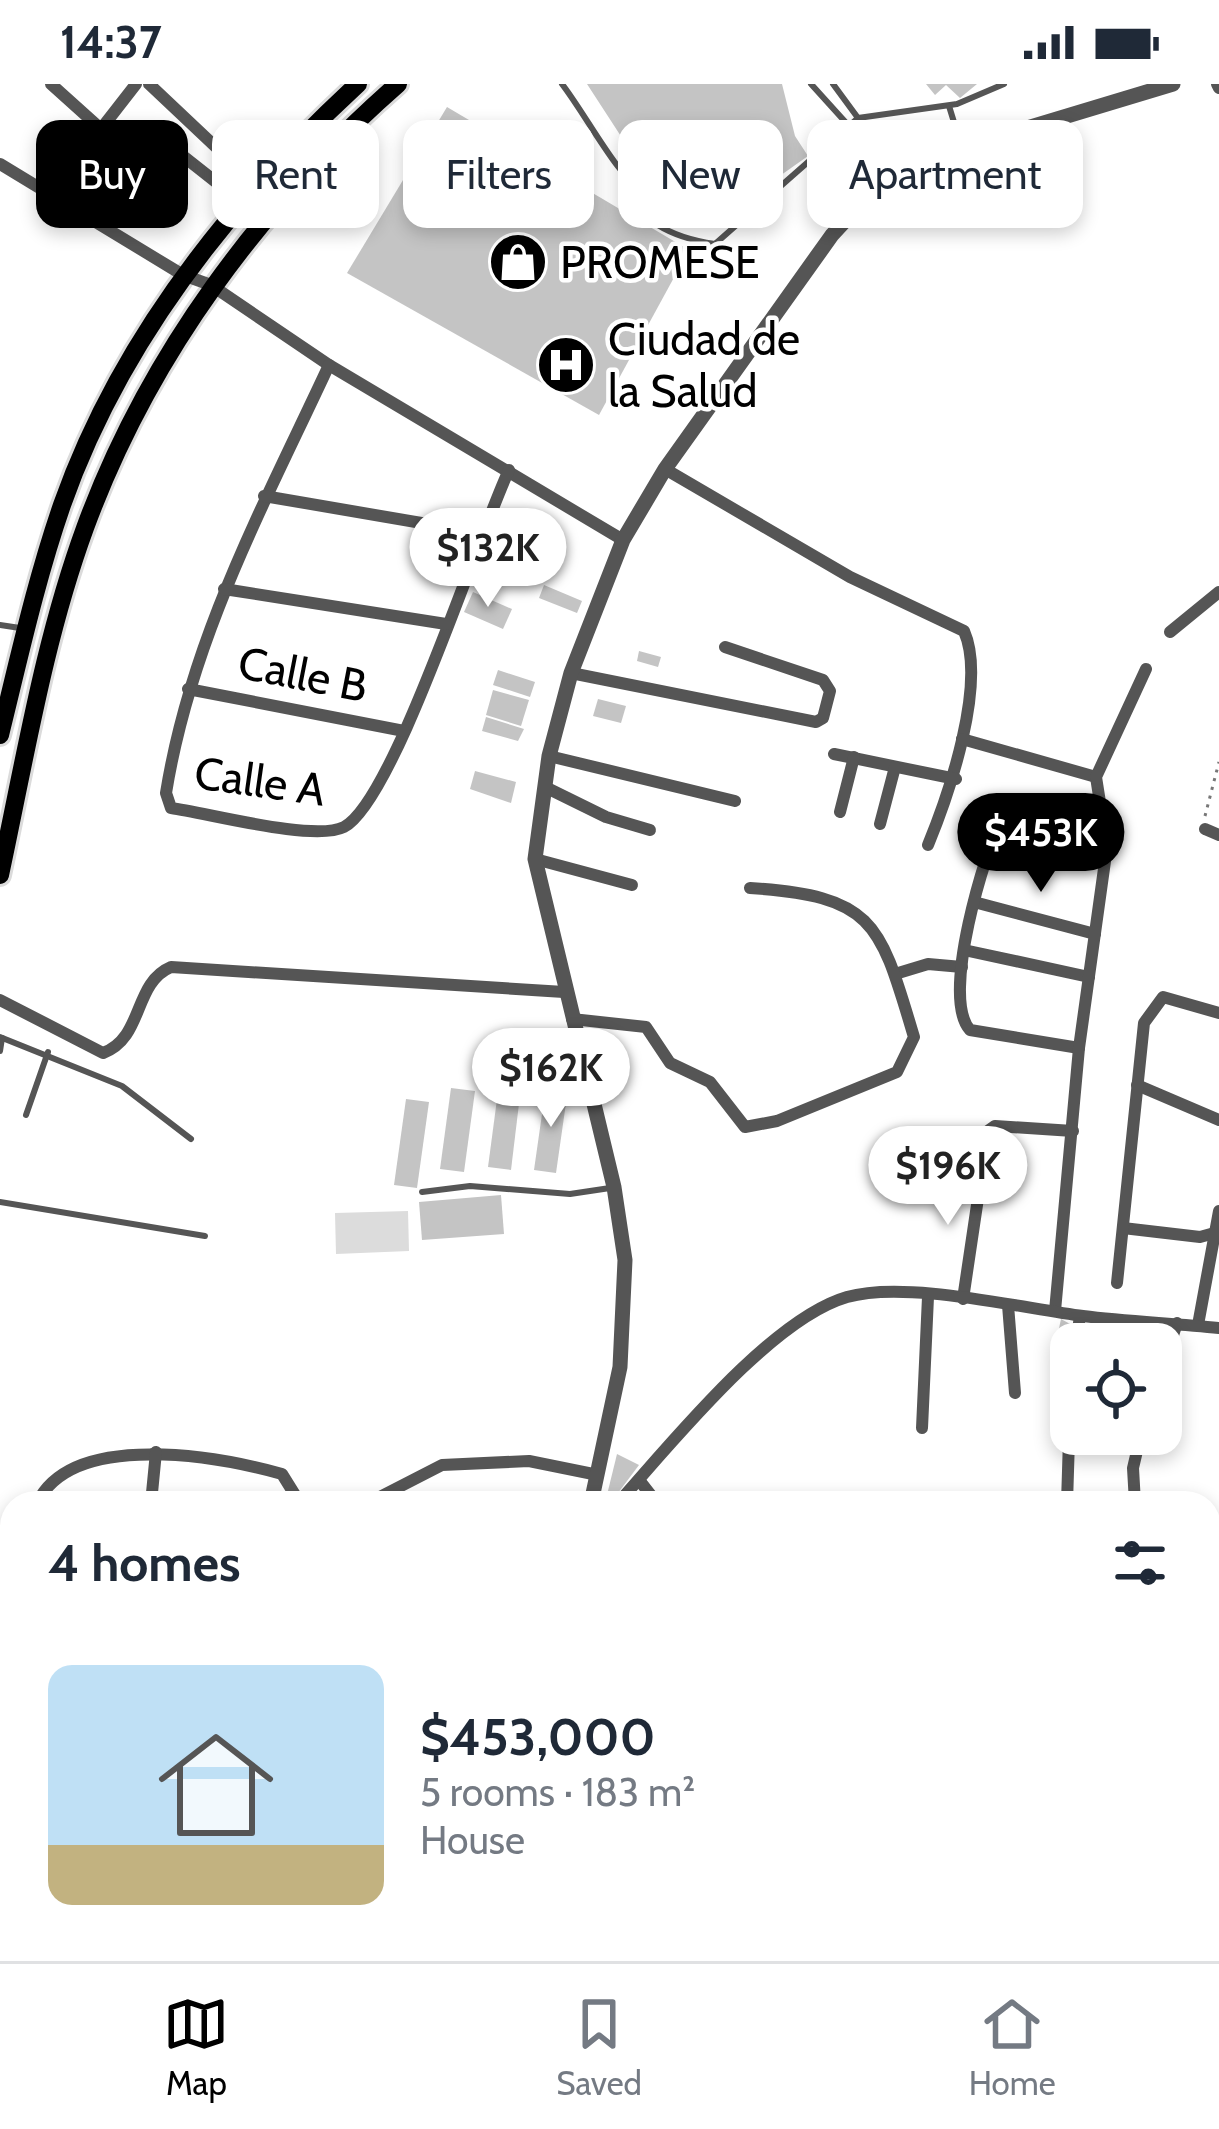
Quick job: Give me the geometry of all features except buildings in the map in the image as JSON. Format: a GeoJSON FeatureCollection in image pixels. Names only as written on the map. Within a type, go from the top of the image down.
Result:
{"type":"FeatureCollection","features":[{"type":"Feature","properties":{"kind":"main road"},"geometry":{"type":"LineString","coordinates":[[321,120],[358,84]]}},
{"type":"Feature","properties":{"kind":"main road"},"geometry":{"type":"LineString","coordinates":[[0,875],[44,666],[85,529],[112,466],[211,285],[348,128],[398,84]]}},
{"type":"Feature","properties":{"kind":"main road"},"geometry":{"type":"LineString","coordinates":[[0,735],[62,503],[106,409],[183,275],[219,228]]}},
{"type":"Feature","properties":{"kind":"street"},"geometry":{"type":"LineString","coordinates":[[51,84],[91,120]]}},
{"type":"Feature","properties":{"kind":"street"},"geometry":{"type":"LineString","coordinates":[[108,120],[136,84]]}},
{"type":"Feature","properties":{"kind":"street"},"geometry":{"type":"LineString","coordinates":[[149,84],[212,143]]}},
{"type":"Feature","properties":{"kind":"street"},"geometry":{"type":"LineString","coordinates":[[1054,120],[1173,84]]}},
{"type":"Feature","properties":{"kind":"street"},"geometry":{"type":"LineString","coordinates":[[188,162],[212,180]]}},
{"type":"Feature","properties":{"kind":"street"},"geometry":{"type":"LineString","coordinates":[[0,164],[183,275],[211,285],[329,365],[623,540]]}},
{"type":"Feature","properties":{"kind":"street"},"geometry":{"type":"LineString","coordinates":[[594,1491],[626,1310],[614,1187],[563,992],[535,859],[549,756],[571,674],[623,540],[665,469],[838,228]]}},
{"type":"Feature","properties":{"kind":"street","name":"Calle A"},"geometry":{"type":"LineString","coordinates":[[329,365],[264,496],[188,688],[166,793],[172,808],[322,832],[342,828],[366,806],[404,731],[509,470]]}},
{"type":"Feature","properties":{"kind":"street"},"geometry":{"type":"LineString","coordinates":[[665,469],[850,577],[961,628],[971,652],[956,779],[928,845]]}},
{"type":"Feature","properties":{"kind":"street"},"geometry":{"type":"LineString","coordinates":[[264,496],[480,533]]}},
{"type":"Feature","properties":{"kind":"street"},"geometry":{"type":"LineString","coordinates":[[224,589],[446,624]]}},
{"type":"Feature","properties":{"kind":"street"},"geometry":{"type":"LineString","coordinates":[[1170,632],[1219,592]]}},
{"type":"Feature","properties":{"kind":"street"},"geometry":{"type":"LineString","coordinates":[[571,674],[816,722],[823,718],[830,691],[824,680],[725,647]]}},
{"type":"Feature","properties":{"kind":"street"},"geometry":{"type":"LineString","coordinates":[[1054,1311],[1079,1048],[1106,835],[1096,777],[1146,669]]}},
{"type":"Feature","properties":{"kind":"street","name":"Calle B"},"geometry":{"type":"LineString","coordinates":[[188,688],[404,731]]}},
{"type":"Feature","properties":{"kind":"street"},"geometry":{"type":"LineString","coordinates":[[962,739],[1096,777]]}},
{"type":"Feature","properties":{"kind":"street"},"geometry":{"type":"LineString","coordinates":[[834,754],[956,779]]}},
{"type":"Feature","properties":{"kind":"street"},"geometry":{"type":"LineString","coordinates":[[549,756],[735,801]]}},
{"type":"Feature","properties":{"kind":"street"},"geometry":{"type":"LineString","coordinates":[[840,812],[854,758]]}},
{"type":"Feature","properties":{"kind":"street"},"geometry":{"type":"LineString","coordinates":[[880,824],[895,766]]}},
{"type":"Feature","properties":{"kind":"street"},"geometry":{"type":"LineString","coordinates":[[545,788],[606,817],[650,830]]}},
{"type":"Feature","properties":{"kind":"street"},"geometry":{"type":"LineString","coordinates":[[1079,1048],[970,1030],[963,1022],[964,950],[974,902],[1003,814],[1106,835]]}},
{"type":"Feature","properties":{"kind":"street"},"geometry":{"type":"LineString","coordinates":[[535,859],[632,885]]}},
{"type":"Feature","properties":{"kind":"street"},"geometry":{"type":"LineString","coordinates":[[572,1019],[646,1027],[670,1063],[710,1082],[737,1121],[750,1128],[897,1072],[906,1063],[914,1037],[895,974],[875,930],[859,913],[807,891],[750,888]]}},
{"type":"Feature","properties":{"kind":"street"},"geometry":{"type":"LineString","coordinates":[[974,902],[1095,934]]}},
{"type":"Feature","properties":{"kind":"street"},"geometry":{"type":"LineString","coordinates":[[964,950],[1089,977]]}},
{"type":"Feature","properties":{"kind":"street"},"geometry":{"type":"LineString","coordinates":[[895,974],[928,964],[962,968]]}},
{"type":"Feature","properties":{"kind":"street"},"geometry":{"type":"LineString","coordinates":[[0,1000],[103,1054],[129,1034],[151,982],[171,967],[563,992]]}},
{"type":"Feature","properties":{"kind":"street"},"geometry":{"type":"LineString","coordinates":[[1117,1283],[1144,1023],[1151,1007],[1163,997],[1219,1013]]}},
{"type":"Feature","properties":{"kind":"street"},"geometry":{"type":"LineString","coordinates":[[1137,1085],[1219,1120]]}},
{"type":"Feature","properties":{"kind":"street"},"geometry":{"type":"LineString","coordinates":[[963,1299],[984,1138],[995,1126],[1073,1131]]}},
{"type":"Feature","properties":{"kind":"street"},"geometry":{"type":"LineString","coordinates":[[1198,1325],[1219,1211]]}},
{"type":"Feature","properties":{"kind":"street"},"geometry":{"type":"LineString","coordinates":[[1123,1228],[1200,1237],[1216,1232]]}},
{"type":"Feature","properties":{"kind":"street"},"geometry":{"type":"LineString","coordinates":[[629,1491],[761,1353],[843,1298],[868,1293],[963,1299],[1080,1316],[1177,1323]]}},
{"type":"Feature","properties":{"kind":"street"},"geometry":{"type":"LineString","coordinates":[[922,1428],[928,1297]]}},
{"type":"Feature","properties":{"kind":"street"},"geometry":{"type":"LineString","coordinates":[[1008,1305],[1015,1393]]}},
{"type":"Feature","properties":{"kind":"street"},"geometry":{"type":"LineString","coordinates":[[1079,1323],[1080,1316]]}},
{"type":"Feature","properties":{"kind":"street"},"geometry":{"type":"LineString","coordinates":[[1182,1323],[1219,1328]]}},
{"type":"Feature","properties":{"kind":"street"},"geometry":{"type":"LineString","coordinates":[[152,1491],[155,1452]]}},
{"type":"Feature","properties":{"kind":"street"},"geometry":{"type":"LineString","coordinates":[[48,1491],[58,1479],[103,1461],[155,1452],[214,1457],[282,1474],[293,1491]]}},
{"type":"Feature","properties":{"kind":"street"},"geometry":{"type":"LineString","coordinates":[[1067,1491],[1068,1455]]}},
{"type":"Feature","properties":{"kind":"street"},"geometry":{"type":"LineString","coordinates":[[1134,1491],[1135,1455]]}},
{"type":"Feature","properties":{"kind":"street"},"geometry":{"type":"LineString","coordinates":[[391,1491],[442,1465],[529,1461],[598,1475]]}},
{"type":"Feature","properties":{"kind":"street"},"geometry":{"type":"LineString","coordinates":[[639,1480],[647,1491]]}},
{"type":"Feature","properties":{"kind":"lane"},"geometry":{"type":"LineString","coordinates":[[562,84],[618,172]]}},
{"type":"Feature","properties":{"kind":"lane"},"geometry":{"type":"LineString","coordinates":[[811,84],[844,120]]}},
{"type":"Feature","properties":{"kind":"lane"},"geometry":{"type":"LineString","coordinates":[[832,84],[858,118]]}},
{"type":"Feature","properties":{"kind":"lane"},"geometry":{"type":"LineString","coordinates":[[856,120],[949,105],[1004,84]]}},
{"type":"Feature","properties":{"kind":"lane"},"geometry":{"type":"LineString","coordinates":[[949,105],[954,120]]}},
{"type":"Feature","properties":{"kind":"lane"},"geometry":{"type":"LineString","coordinates":[[783,183],[807,162]]}},
{"type":"Feature","properties":{"kind":"lane"},"geometry":{"type":"LineString","coordinates":[[664,228],[715,244],[732,228]]}},
{"type":"Feature","properties":{"kind":"lane"},"geometry":{"type":"LineString","coordinates":[[0,625],[26,628]]}},
{"type":"Feature","properties":{"kind":"lane"},"geometry":{"type":"LineString","coordinates":[[0,1051],[1,1038],[49,1052],[122,1086],[191,1139]]}},
{"type":"Feature","properties":{"kind":"lane"},"geometry":{"type":"LineString","coordinates":[[26,1115],[49,1052]]}},
{"type":"Feature","properties":{"kind":"lane"},"geometry":{"type":"LineString","coordinates":[[422,1192],[470,1186],[570,1194],[614,1187]]}},
{"type":"Feature","properties":{"kind":"lane"},"geometry":{"type":"LineString","coordinates":[[0,1202],[205,1236]]}},
{"type":"Feature","properties":{"kind":"path"},"geometry":{"type":"LineString","coordinates":[[1212,832],[1219,762]]}},
{"type":"Feature","properties":{"kind":"shaded area"},"geometry":{"type":"Polygon","coordinates":[[[408,1211],[409,1251],[336,1254],[335,1213],[408,1211]]]}},
{"type":"Feature","properties":{"kind":"place","name":"PROMESE"},"geometry":{"type":"Point","coordinates":[518,262]}},
{"type":"Feature","properties":{"kind":"place","name":"Ciudad de la Salud"},"geometry":{"type":"Point","coordinates":[566,365]}}]}
